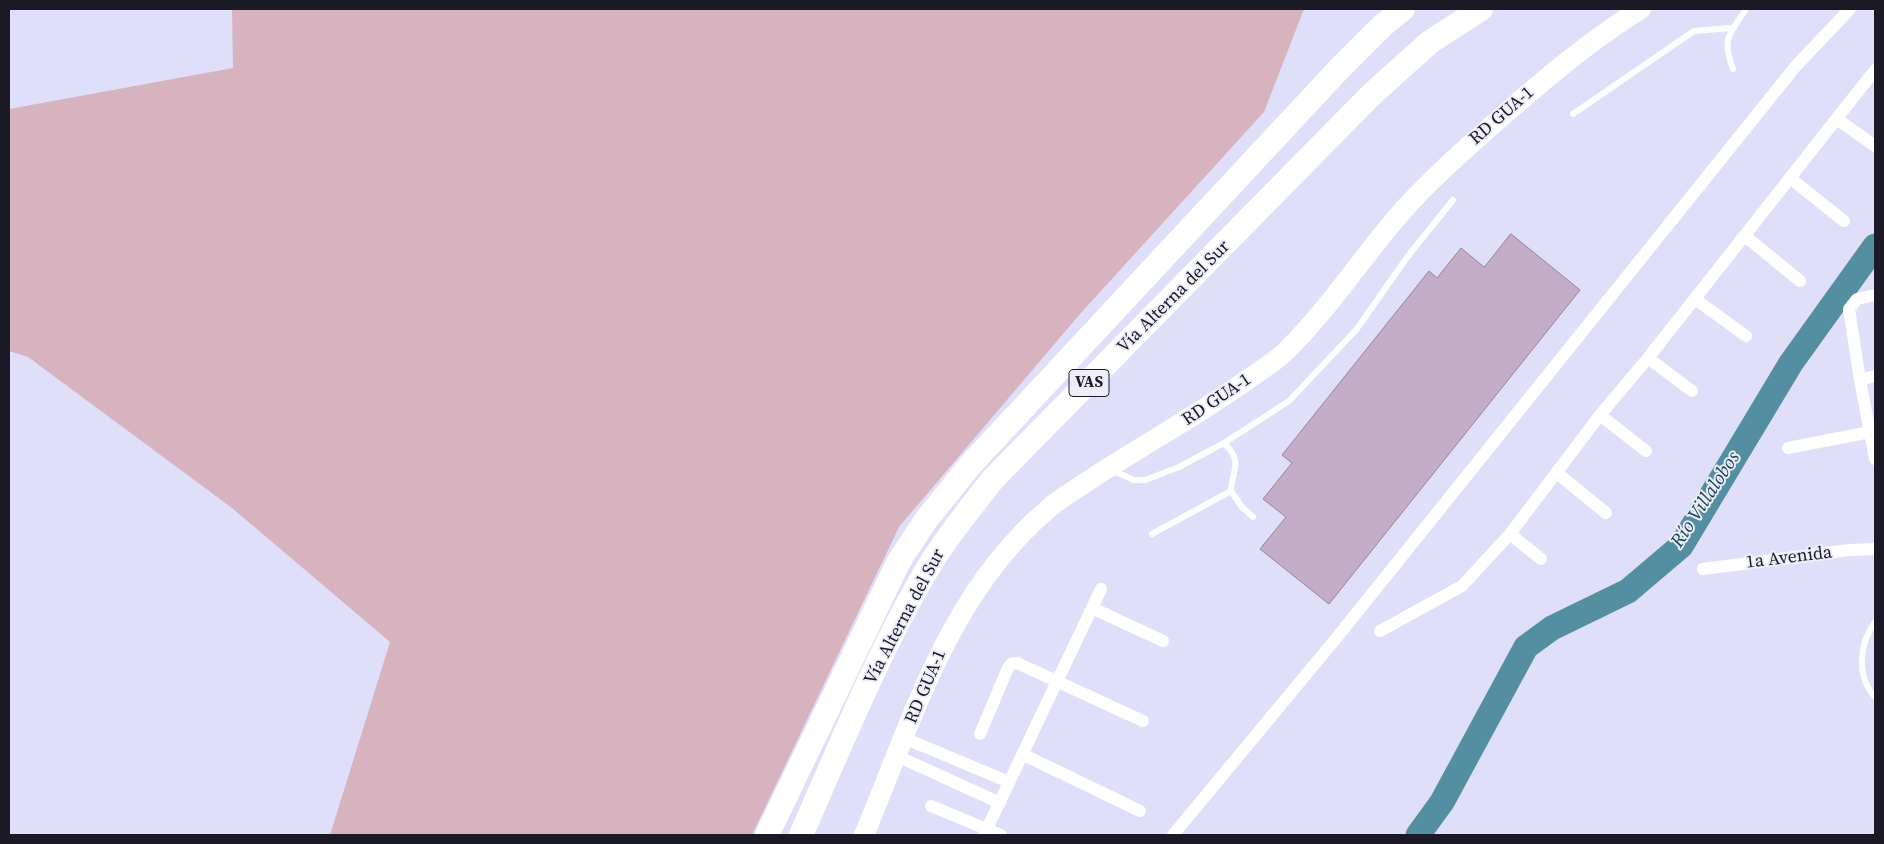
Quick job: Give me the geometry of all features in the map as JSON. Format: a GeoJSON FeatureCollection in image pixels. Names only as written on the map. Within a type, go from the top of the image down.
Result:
{"type":"FeatureCollection","features":[{"type":"Feature","properties":{"kind":"highway","name":"Vía Alterna del Sur"},"geometry":{"type":"LineString","coordinates":[[767,835],[883,592],[926,520],[972,463],[1319,91],[1382,26],[1403,9]]}},
{"type":"Feature","properties":{"kind":"highway","name":"Vía Alterna del Sur"},"geometry":{"type":"LineString","coordinates":[[801,835],[875,668],[922,578],[955,527],[993,479],[1192,280],[1372,94],[1430,42],[1481,9]]}},
{"type":"Feature","properties":{"kind":"main road","name":"RD GUA-1"},"geometry":{"type":"LineString","coordinates":[[864,835],[948,637],[980,582],[1004,552],[1049,508],[1108,468],[1209,407],[1283,354],[1319,317],[1403,210],[1440,170],[1548,75],[1596,38],[1641,9]]}},
{"type":"Feature","properties":{"kind":"street"},"geometry":{"type":"LineString","coordinates":[[1173,835],[1338,636],[1795,67],[1850,9]]}},
{"type":"Feature","properties":{"kind":"street"},"geometry":{"type":"LineString","coordinates":[[1380,631],[1462,586],[1510,534],[1600,416],[1695,299],[1875,70]]}},
{"type":"Feature","properties":{"kind":"street"},"geometry":{"type":"LineString","coordinates":[[1837,118],[1875,146]]}},
{"type":"Feature","properties":{"kind":"street"},"geometry":{"type":"LineString","coordinates":[[1790,178],[1844,221]]}},
{"type":"Feature","properties":{"kind":"street"},"geometry":{"type":"LineString","coordinates":[[1745,236],[1800,281]]}},
{"type":"Feature","properties":{"kind":"street"},"geometry":{"type":"LineString","coordinates":[[1875,295],[1857,299],[1849,309],[1875,457]]}},
{"type":"Feature","properties":{"kind":"street"},"geometry":{"type":"LineString","coordinates":[[1695,299],[1746,336]]}},
{"type":"Feature","properties":{"kind":"street"},"geometry":{"type":"LineString","coordinates":[[1648,358],[1692,391]]}},
{"type":"Feature","properties":{"kind":"street"},"geometry":{"type":"LineString","coordinates":[[1860,380],[1875,376]]}},
{"type":"Feature","properties":{"kind":"street"},"geometry":{"type":"LineString","coordinates":[[1600,416],[1646,451]]}},
{"type":"Feature","properties":{"kind":"street"},"geometry":{"type":"LineString","coordinates":[[1788,448],[1870,432]]}},
{"type":"Feature","properties":{"kind":"street"},"geometry":{"type":"LineString","coordinates":[[1557,473],[1606,513]]}},
{"type":"Feature","properties":{"kind":"street"},"geometry":{"type":"LineString","coordinates":[[1510,534],[1541,560]]}},
{"type":"Feature","properties":{"kind":"street","name":"1a Avenida"},"geometry":{"type":"LineString","coordinates":[[1703,569],[1875,549]]}},
{"type":"Feature","properties":{"kind":"street"},"geometry":{"type":"LineString","coordinates":[[986,832],[1101,589]]}},
{"type":"Feature","properties":{"kind":"street"},"geometry":{"type":"LineString","coordinates":[[1092,608],[1162,640]]}},
{"type":"Feature","properties":{"kind":"street"},"geometry":{"type":"LineString","coordinates":[[980,734],[1011,664],[1017,663],[1143,721]]}},
{"type":"Feature","properties":{"kind":"street"},"geometry":{"type":"LineString","coordinates":[[900,747],[1009,782]]}},
{"type":"Feature","properties":{"kind":"street"},"geometry":{"type":"LineString","coordinates":[[900,747],[1000,803]]}},
{"type":"Feature","properties":{"kind":"street"},"geometry":{"type":"LineString","coordinates":[[1024,755],[1140,811]]}},
{"type":"Feature","properties":{"kind":"street"},"geometry":{"type":"LineString","coordinates":[[931,806],[986,832],[1001,835]]}},
{"type":"Feature","properties":{"kind":"lane"},"geometry":{"type":"LineString","coordinates":[[1733,69],[1726,47],[1731,28],[1746,9]]}},
{"type":"Feature","properties":{"kind":"lane"},"geometry":{"type":"LineString","coordinates":[[1573,114],[1694,31],[1731,28]]}},
{"type":"Feature","properties":{"kind":"lane"},"geometry":{"type":"LineString","coordinates":[[1108,468],[1134,480],[1146,480],[1179,467],[1224,443],[1289,401],[1356,330],[1408,256],[1453,200]]}},
{"type":"Feature","properties":{"kind":"lane"},"geometry":{"type":"LineString","coordinates":[[1224,443],[1235,458],[1236,466],[1231,491],[1242,507],[1253,517]]}},
{"type":"Feature","properties":{"kind":"lane"},"geometry":{"type":"LineString","coordinates":[[1152,534],[1231,491]]}},
{"type":"Feature","properties":{"kind":"lane"},"geometry":{"type":"LineString","coordinates":[[1875,622],[1865,640],[1862,668],[1869,690],[1875,697]]}},
{"type":"Feature","properties":{"kind":"shaded area"},"geometry":{"type":"Polygon","coordinates":[[[232,9],[1304,9],[1264,112],[1080,314],[899,527],[752,835],[330,835],[390,642],[232,508],[28,357],[9,351],[9,109],[233,68],[232,9]]]}},
{"type":"Feature","properties":{"kind":"building"},"geometry":{"type":"Polygon","coordinates":[[[1511,234],[1580,290],[1329,604],[1260,549],[1286,517],[1263,499],[1292,463],[1282,455],[1429,271],[1437,278],[1461,248],[1484,267],[1511,234]]]}},
{"type":"Feature","properties":{"kind":"waterway","name":"Río Villalobos"},"geometry":{"type":"LineString","coordinates":[[1418,835],[1442,802],[1526,647],[1552,628],[1628,591],[1681,546],[1791,363],[1875,246]]}}]}
